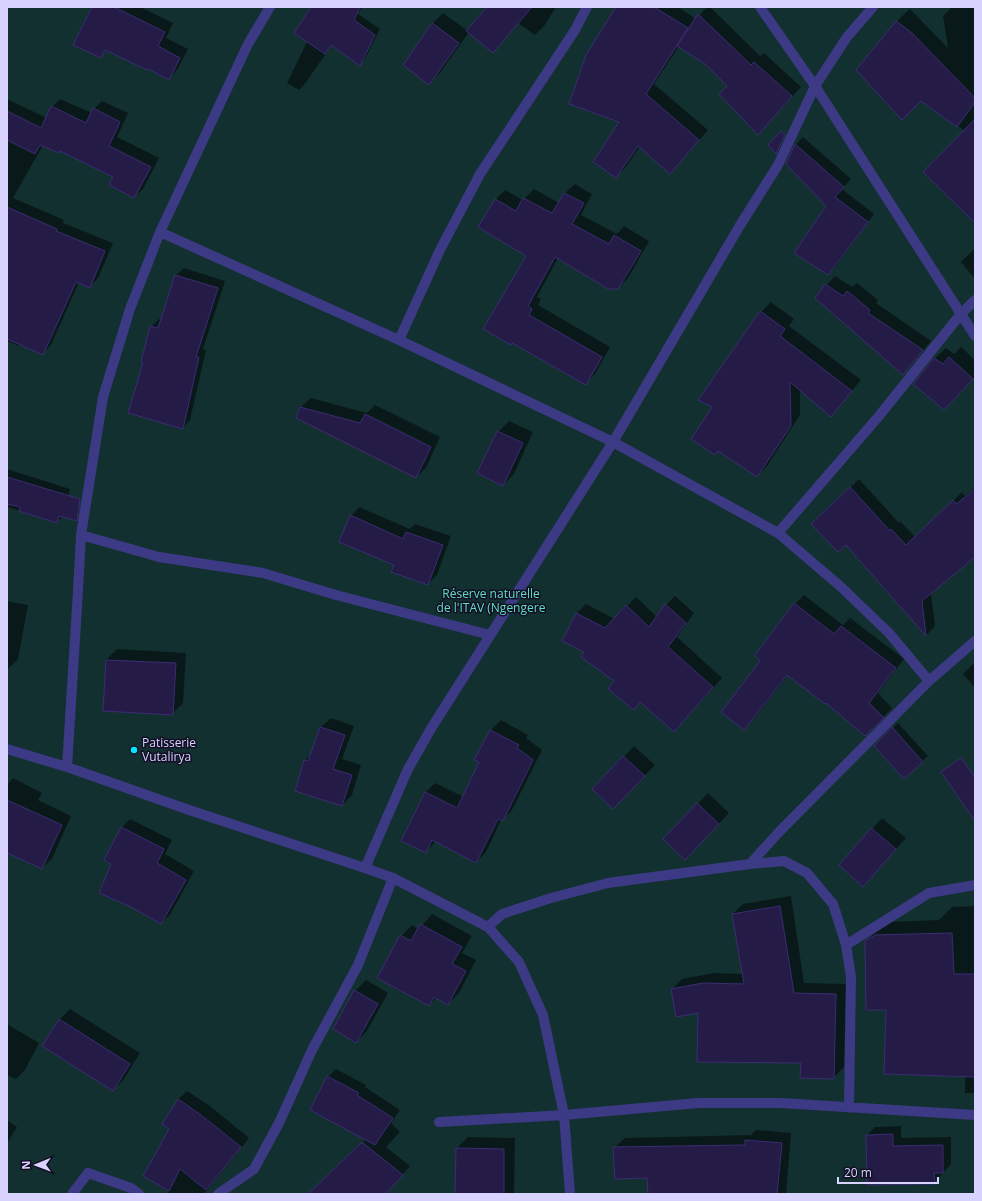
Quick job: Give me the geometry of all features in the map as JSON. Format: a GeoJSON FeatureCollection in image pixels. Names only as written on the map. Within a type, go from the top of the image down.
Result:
{"type":"FeatureCollection","features":[{"type":"Feature","properties":{"kind":"street"},"geometry":{"type":"LineString","coordinates":[[67,767],[81,535],[103,397],[130,309],[160,232],[248,44],[270,7]]}},
{"type":"Feature","properties":{"kind":"street"},"geometry":{"type":"LineString","coordinates":[[399,340],[440,250],[480,174],[575,30],[587,7]]}},
{"type":"Feature","properties":{"kind":"street"},"geometry":{"type":"LineString","coordinates":[[760,7],[815,86],[960,315],[975,336]]}},
{"type":"Feature","properties":{"kind":"street"},"geometry":{"type":"LineString","coordinates":[[365,868],[408,769],[432,727],[613,442],[739,227],[778,165],[815,86],[847,37],[873,7]]}},
{"type":"Feature","properties":{"kind":"street"},"geometry":{"type":"LineString","coordinates":[[160,232],[399,340],[613,442],[778,533],[840,586],[889,633],[929,681]]}},
{"type":"Feature","properties":{"kind":"street"},"geometry":{"type":"LineString","coordinates":[[778,533],[879,416],[960,315],[975,300]]}},
{"type":"Feature","properties":{"kind":"street"},"geometry":{"type":"LineString","coordinates":[[81,535],[159,557],[263,573],[336,595],[490,635]]}},
{"type":"Feature","properties":{"kind":"street"},"geometry":{"type":"LineString","coordinates":[[750,864],[778,832],[929,681],[975,641]]}},
{"type":"Feature","properties":{"kind":"street"},"geometry":{"type":"LineString","coordinates":[[7,749],[67,767],[192,811],[393,878],[488,927],[518,962],[543,1015],[564,1115],[570,1194]]}},
{"type":"Feature","properties":{"kind":"street"},"geometry":{"type":"LineString","coordinates":[[488,927],[502,914],[551,898],[608,883],[750,864],[784,861],[807,873],[833,904],[846,945],[851,977],[850,1108]]}},
{"type":"Feature","properties":{"kind":"street"},"geometry":{"type":"LineString","coordinates":[[218,1194],[254,1168],[265,1149],[279,1123],[312,1050],[358,965],[393,878]]}},
{"type":"Feature","properties":{"kind":"street"},"geometry":{"type":"LineString","coordinates":[[846,945],[930,893],[975,885]]}},
{"type":"Feature","properties":{"kind":"street"},"geometry":{"type":"LineString","coordinates":[[439,1122],[564,1115],[698,1103],[781,1103],[975,1115]]}},
{"type":"Feature","properties":{"kind":"street"},"geometry":{"type":"LineString","coordinates":[[72,1194],[88,1173],[131,1188],[139,1194]]}},
{"type":"Feature","properties":{"kind":"green space","name":"Réserve naturelle de l'ITAV (Ngengere"},"geometry":{"type":"Polygon","coordinates":[[[7,7],[975,7],[975,1194],[7,1194],[7,7]]]}},
{"type":"Feature","properties":{"kind":"building"},"geometry":{"type":"Polygon","coordinates":[[[92,7],[114,7],[165,32],[158,46],[180,58],[169,80],[105,50],[101,58],[73,45],[92,7]]]}},
{"type":"Feature","properties":{"kind":"building"},"geometry":{"type":"Polygon","coordinates":[[[311,7],[360,7],[354,20],[375,35],[360,66],[331,45],[325,54],[294,33],[311,7]]]}},
{"type":"Feature","properties":{"kind":"building"},"geometry":{"type":"Polygon","coordinates":[[[487,7],[532,7],[493,53],[466,31],[487,7]]]}},
{"type":"Feature","properties":{"kind":"building"},"geometry":{"type":"Polygon","coordinates":[[[616,7],[654,7],[688,28],[646,94],[699,140],[670,174],[638,146],[616,178],[593,162],[619,122],[569,104],[586,55],[616,7]]]}},
{"type":"Feature","properties":{"kind":"building"},"geometry":{"type":"Polygon","coordinates":[[[698,14],[751,65],[754,62],[792,96],[758,135],[719,94],[727,86],[705,64],[677,46],[698,14]]]}},
{"type":"Feature","properties":{"kind":"building"},"geometry":{"type":"Polygon","coordinates":[[[896,21],[912,33],[975,98],[975,102],[957,127],[921,101],[902,120],[856,70],[896,21]]]}},
{"type":"Feature","properties":{"kind":"building"},"geometry":{"type":"Polygon","coordinates":[[[432,23],[459,43],[429,85],[403,65],[432,23]]]}},
{"type":"Feature","properties":{"kind":"building"},"geometry":{"type":"Polygon","coordinates":[[[51,106],[86,123],[93,108],[120,122],[109,146],[151,167],[134,198],[109,185],[113,177],[60,151],[59,153],[40,145],[35,154],[7,140],[7,111],[41,128],[51,106]]]}},
{"type":"Feature","properties":{"kind":"building"},"geometry":{"type":"Polygon","coordinates":[[[975,119],[975,223],[923,172],[975,119]]]}},
{"type":"Feature","properties":{"kind":"building"},"geometry":{"type":"Polygon","coordinates":[[[781,131],[785,135],[776,154],[768,145],[781,131]]]}},
{"type":"Feature","properties":{"kind":"building"},"geometry":{"type":"Polygon","coordinates":[[[795,144],[844,187],[835,197],[868,222],[828,275],[794,253],[826,206],[786,164],[795,144]]]}},
{"type":"Feature","properties":{"kind":"building"},"geometry":{"type":"Polygon","coordinates":[[[564,193],[584,203],[572,224],[609,244],[614,235],[641,251],[618,289],[608,289],[555,257],[528,306],[532,309],[529,315],[602,357],[586,385],[512,343],[511,345],[483,329],[526,256],[478,227],[495,199],[516,211],[523,198],[552,213],[564,193]]]}},
{"type":"Feature","properties":{"kind":"building"},"geometry":{"type":"Polygon","coordinates":[[[7,207],[57,229],[56,231],[105,251],[90,288],[76,282],[43,355],[7,339],[7,207]]]}},
{"type":"Feature","properties":{"kind":"building"},"geometry":{"type":"Polygon","coordinates":[[[175,275],[218,288],[196,357],[199,357],[183,429],[128,413],[143,363],[141,362],[150,326],[158,328],[175,275]]]}},
{"type":"Feature","properties":{"kind":"building"},"geometry":{"type":"Polygon","coordinates":[[[825,284],[843,296],[847,291],[870,310],[868,313],[923,350],[903,375],[815,298],[825,284]]]}},
{"type":"Feature","properties":{"kind":"building"},"geometry":{"type":"Polygon","coordinates":[[[760,311],[785,329],[780,336],[852,391],[831,417],[790,382],[791,426],[757,477],[718,451],[715,455],[691,439],[712,407],[698,400],[760,311]]]}},
{"type":"Feature","properties":{"kind":"building"},"geometry":{"type":"Polygon","coordinates":[[[949,357],[973,379],[944,410],[913,384],[934,358],[943,364],[949,357]]]}},
{"type":"Feature","properties":{"kind":"building"},"geometry":{"type":"Polygon","coordinates":[[[300,407],[360,423],[365,414],[431,447],[416,478],[296,418],[300,407]]]}},
{"type":"Feature","properties":{"kind":"building"},"geometry":{"type":"Polygon","coordinates":[[[497,431],[523,443],[503,486],[477,473],[497,431]]]}},
{"type":"Feature","properties":{"kind":"building"},"geometry":{"type":"Polygon","coordinates":[[[7,477],[80,499],[77,521],[59,516],[57,523],[19,511],[20,507],[7,504],[7,477]]]}},
{"type":"Feature","properties":{"kind":"building"},"geometry":{"type":"Polygon","coordinates":[[[850,487],[890,531],[891,529],[906,545],[953,500],[956,504],[975,490],[975,557],[922,601],[926,636],[846,545],[838,552],[811,524],[850,487]]]}},
{"type":"Feature","properties":{"kind":"building"},"geometry":{"type":"Polygon","coordinates":[[[350,515],[403,539],[406,532],[443,545],[428,585],[391,572],[394,565],[339,542],[350,515]]]}},
{"type":"Feature","properties":{"kind":"building"},"geometry":{"type":"Polygon","coordinates":[[[794,603],[834,634],[841,626],[896,668],[869,703],[884,718],[865,736],[826,703],[825,704],[787,675],[744,730],[721,712],[760,661],[755,655],[794,603]]]}},
{"type":"Feature","properties":{"kind":"building"},"geometry":{"type":"Polygon","coordinates":[[[665,604],[686,623],[668,647],[713,687],[674,732],[640,702],[634,710],[608,689],[614,681],[581,657],[584,652],[562,641],[576,613],[605,628],[626,605],[649,627],[665,604]]]}},
{"type":"Feature","properties":{"kind":"building"},"geometry":{"type":"Polygon","coordinates":[[[106,660],[176,663],[173,715],[103,711],[106,660]]]}},
{"type":"Feature","properties":{"kind":"building"},"geometry":{"type":"Polygon","coordinates":[[[320,727],[345,735],[333,769],[352,775],[342,806],[295,791],[304,760],[308,761],[320,727]]]}},
{"type":"Feature","properties":{"kind":"building"},"geometry":{"type":"Polygon","coordinates":[[[892,727],[923,762],[904,779],[874,746],[892,727]]]}},
{"type":"Feature","properties":{"kind":"building"},"geometry":{"type":"Polygon","coordinates":[[[490,730],[519,745],[517,748],[533,760],[503,821],[498,819],[476,863],[432,840],[426,853],[401,841],[425,792],[457,808],[479,762],[474,760],[490,730]]]}},
{"type":"Feature","properties":{"kind":"building"},"geometry":{"type":"Polygon","coordinates":[[[623,756],[645,776],[613,809],[592,789],[623,756]]]}},
{"type":"Feature","properties":{"kind":"building"},"geometry":{"type":"Polygon","coordinates":[[[961,758],[975,777],[975,821],[941,772],[961,758]]]}},
{"type":"Feature","properties":{"kind":"building"},"geometry":{"type":"Polygon","coordinates":[[[7,800],[62,825],[42,869],[7,853],[7,800]]]}},
{"type":"Feature","properties":{"kind":"building"},"geometry":{"type":"Polygon","coordinates":[[[697,803],[719,824],[685,860],[663,839],[697,803]]]}},
{"type":"Feature","properties":{"kind":"building"},"geometry":{"type":"Polygon","coordinates":[[[121,827],[164,849],[157,863],[186,880],[161,924],[131,907],[99,893],[111,864],[104,860],[121,827]]]}},
{"type":"Feature","properties":{"kind":"building"},"geometry":{"type":"Polygon","coordinates":[[[871,828],[896,849],[863,887],[839,865],[871,828]]]}},
{"type":"Feature","properties":{"kind":"building"},"geometry":{"type":"Polygon","coordinates":[[[780,906],[794,993],[836,994],[834,1079],[800,1078],[801,1063],[697,1062],[698,1013],[676,1017],[671,989],[703,983],[744,984],[732,914],[780,906]]]}},
{"type":"Feature","properties":{"kind":"building"},"geometry":{"type":"Polygon","coordinates":[[[420,924],[462,947],[452,964],[466,971],[448,1005],[434,997],[429,1006],[377,978],[400,935],[411,941],[420,924]]]}},
{"type":"Feature","properties":{"kind":"building"},"geometry":{"type":"Polygon","coordinates":[[[952,933],[954,974],[975,974],[975,1077],[884,1074],[886,1010],[866,1010],[865,941],[875,935],[952,933]]]}},
{"type":"Feature","properties":{"kind":"building"},"geometry":{"type":"Polygon","coordinates":[[[354,990],[378,1004],[356,1043],[333,1029],[354,990]]]}},
{"type":"Feature","properties":{"kind":"building"},"geometry":{"type":"Polygon","coordinates":[[[59,1019],[130,1064],[113,1091],[42,1046],[59,1019]]]}},
{"type":"Feature","properties":{"kind":"building"},"geometry":{"type":"Polygon","coordinates":[[[327,1076],[359,1093],[357,1095],[393,1118],[375,1145],[310,1110],[327,1076]]]}},
{"type":"Feature","properties":{"kind":"building"},"geometry":{"type":"Polygon","coordinates":[[[178,1099],[201,1115],[241,1147],[206,1190],[180,1169],[169,1191],[143,1176],[169,1129],[162,1124],[178,1099]]]}},
{"type":"Feature","properties":{"kind":"building"},"geometry":{"type":"Polygon","coordinates":[[[893,1134],[893,1146],[943,1145],[943,1173],[934,1173],[935,1184],[867,1185],[866,1135],[893,1134]]]}},
{"type":"Feature","properties":{"kind":"building"},"geometry":{"type":"Polygon","coordinates":[[[745,1140],[782,1143],[777,1194],[648,1194],[647,1178],[615,1179],[613,1147],[745,1145],[745,1140]]]}},
{"type":"Feature","properties":{"kind":"building"},"geometry":{"type":"Polygon","coordinates":[[[362,1142],[403,1175],[386,1194],[308,1194],[362,1142]]]}},
{"type":"Feature","properties":{"kind":"building"},"geometry":{"type":"Polygon","coordinates":[[[456,1148],[504,1149],[504,1194],[455,1194],[456,1148]]]}},
{"type":"Feature","properties":{"kind":"place","name":"Patisserie Vutalirya"},"geometry":{"type":"Point","coordinates":[134,750]}}]}
